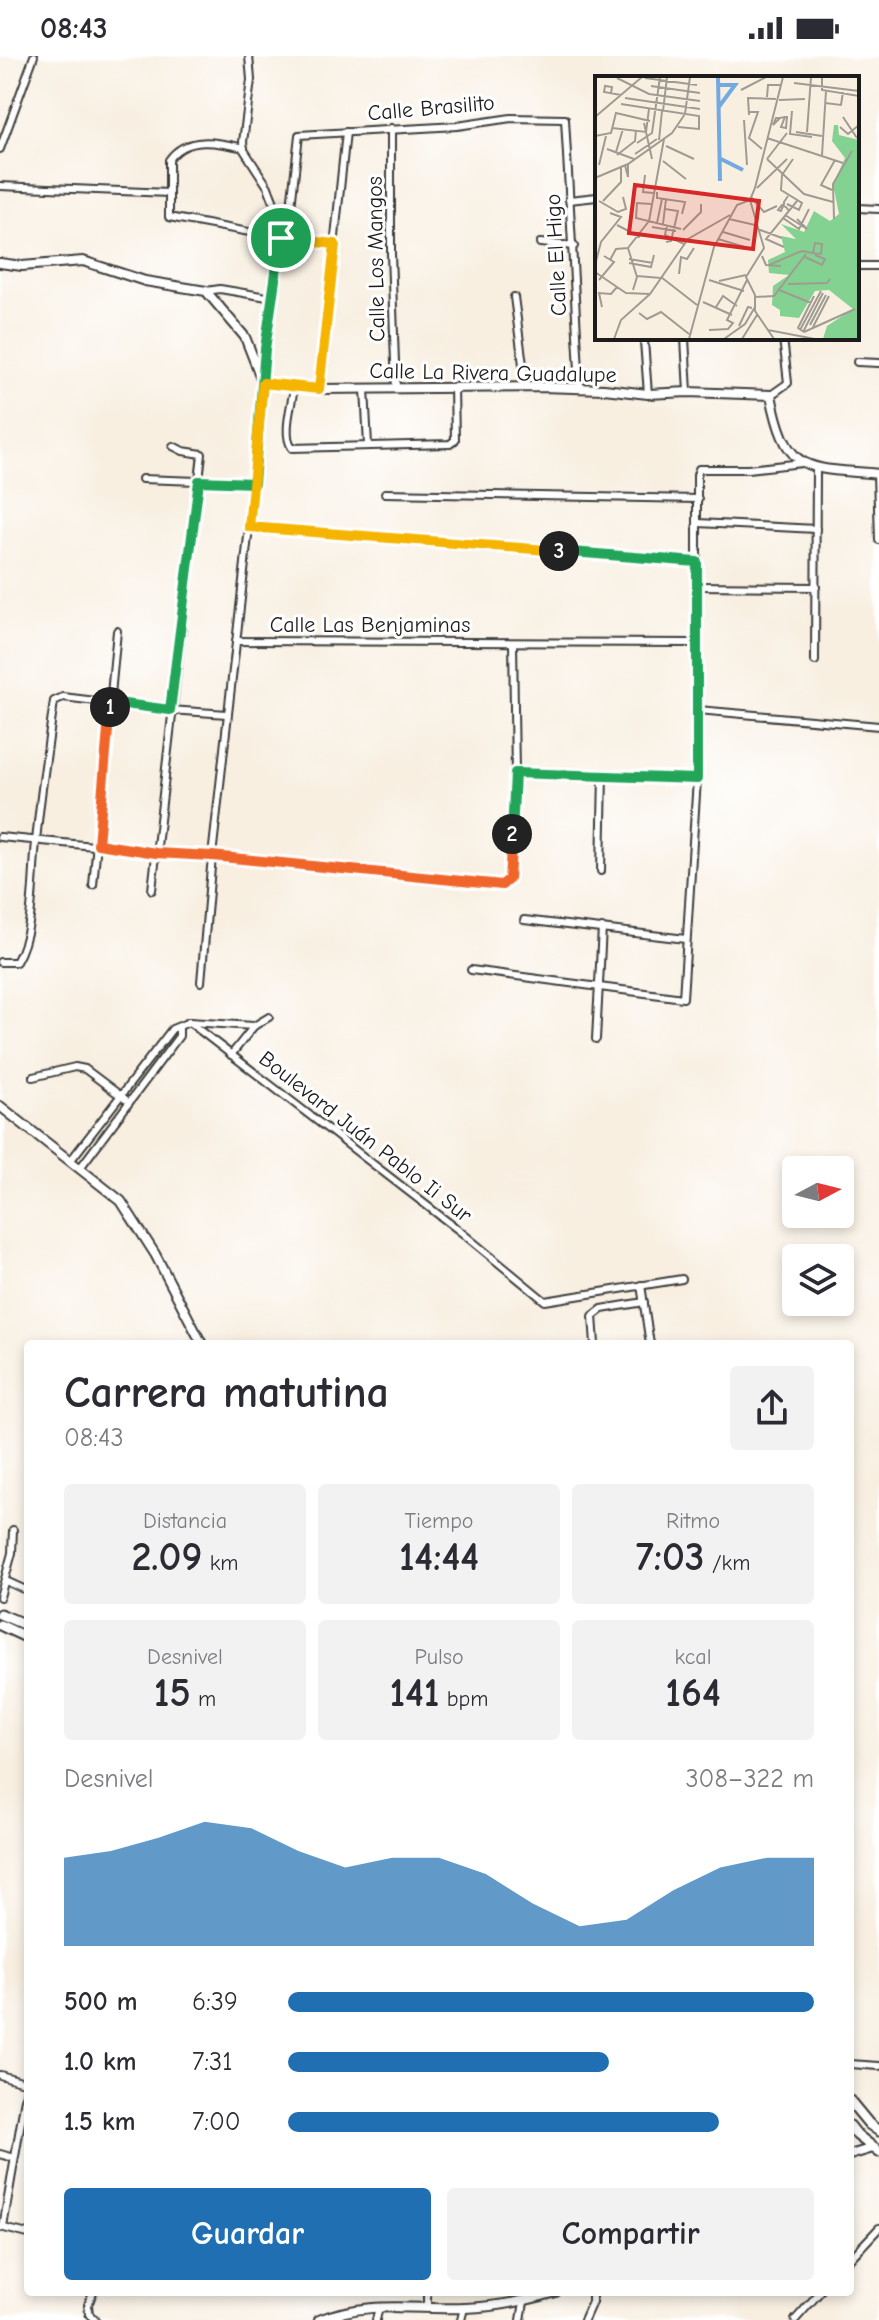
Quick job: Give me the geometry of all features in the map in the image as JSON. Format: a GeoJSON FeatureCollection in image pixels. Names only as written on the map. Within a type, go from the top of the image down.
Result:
{"type":"FeatureCollection","features":[{"type":"Feature","properties":{"kind":"main road"},"geometry":{"type":"LineString","coordinates":[[0,1614],[24,1624]]}},
{"type":"Feature","properties":{"kind":"main road"},"geometry":{"type":"LineString","coordinates":[[0,1625],[24,1636]]}},
{"type":"Feature","properties":{"kind":"main road"},"geometry":{"type":"LineString","coordinates":[[854,2106],[879,2131]]}},
{"type":"Feature","properties":{"kind":"main road"},"geometry":{"type":"LineString","coordinates":[[857,2135],[861,2127],[869,2124]]}},
{"type":"Feature","properties":{"kind":"main road"},"geometry":{"type":"LineString","coordinates":[[854,2131],[876,2150]]}},
{"type":"Feature","properties":{"kind":"street"},"geometry":{"type":"LineString","coordinates":[[0,149],[34,56]]}},
{"type":"Feature","properties":{"kind":"street"},"geometry":{"type":"LineString","coordinates":[[201,982],[227,714],[283,226],[268,187],[244,148],[251,80],[249,56]]}},
{"type":"Feature","properties":{"kind":"street","name":"Calle Brasilito"},"geometry":{"type":"LineString","coordinates":[[283,226],[290,216],[299,135],[457,126],[511,118],[565,119]]}},
{"type":"Feature","properties":{"kind":"street","name":"Calle El Higo"},"geometry":{"type":"LineString","coordinates":[[565,119],[580,388]]}},
{"type":"Feature","properties":{"kind":"street","name":"Calle Los Mangos"},"geometry":{"type":"LineString","coordinates":[[391,128],[391,254],[396,389]]}},
{"type":"Feature","properties":{"kind":"street"},"geometry":{"type":"LineString","coordinates":[[319,389],[346,132]]}},
{"type":"Feature","properties":{"kind":"street"},"geometry":{"type":"LineString","coordinates":[[244,148],[205,142],[192,143],[180,149],[169,160],[169,217],[281,238],[335,244]]}},
{"type":"Feature","properties":{"kind":"street"},"geometry":{"type":"LineString","coordinates":[[0,186],[169,193]]}},
{"type":"Feature","properties":{"kind":"street"},"geometry":{"type":"LineString","coordinates":[[569,200],[595,197]]}},
{"type":"Feature","properties":{"kind":"street"},"geometry":{"type":"LineString","coordinates":[[859,208],[879,209]]}},
{"type":"Feature","properties":{"kind":"street"},"geometry":{"type":"LineString","coordinates":[[540,243],[574,246]]}},
{"type":"Feature","properties":{"kind":"street"},"geometry":{"type":"LineString","coordinates":[[0,263],[22,266],[83,261],[145,281],[273,298]]}},
{"type":"Feature","properties":{"kind":"street"},"geometry":{"type":"LineString","coordinates":[[206,291],[245,337],[263,383]]}},
{"type":"Feature","properties":{"kind":"street"},"geometry":{"type":"LineString","coordinates":[[514,297],[526,387]]}},
{"type":"Feature","properties":{"kind":"street"},"geometry":{"type":"LineString","coordinates":[[685,340],[688,392]]}},
{"type":"Feature","properties":{"kind":"street"},"geometry":{"type":"LineString","coordinates":[[783,340],[788,383],[771,395],[777,426],[787,448],[802,463],[816,468],[878,474],[879,540]]}},
{"type":"Feature","properties":{"kind":"street"},"geometry":{"type":"LineString","coordinates":[[644,341],[648,394]]}},
{"type":"Feature","properties":{"kind":"street"},"geometry":{"type":"LineString","coordinates":[[857,362],[879,363]]}},
{"type":"Feature","properties":{"kind":"street","name":"Calle La Rivera Guadalupe"},"geometry":{"type":"LineString","coordinates":[[263,383],[319,389],[526,387],[648,394],[771,395]]}},
{"type":"Feature","properties":{"kind":"street"},"geometry":{"type":"LineString","coordinates":[[294,387],[288,434],[288,443],[292,448],[450,444],[455,440],[454,387]]}},
{"type":"Feature","properties":{"kind":"street"},"geometry":{"type":"LineString","coordinates":[[365,389],[368,445]]}},
{"type":"Feature","properties":{"kind":"street"},"geometry":{"type":"LineString","coordinates":[[152,890],[170,710],[202,454],[173,446]]}},
{"type":"Feature","properties":{"kind":"street"},"geometry":{"type":"LineString","coordinates":[[471,970],[683,998],[697,779],[699,469],[748,469],[802,463]]}},
{"type":"Feature","properties":{"kind":"street"},"geometry":{"type":"LineString","coordinates":[[815,661],[816,468]]}},
{"type":"Feature","properties":{"kind":"street"},"geometry":{"type":"LineString","coordinates":[[142,479],[254,483]]}},
{"type":"Feature","properties":{"kind":"street"},"geometry":{"type":"LineString","coordinates":[[385,493],[698,499]]}},
{"type":"Feature","properties":{"kind":"street"},"geometry":{"type":"LineString","coordinates":[[698,523],[816,529]]}},
{"type":"Feature","properties":{"kind":"street"},"geometry":{"type":"LineString","coordinates":[[249,527],[697,562]]}},
{"type":"Feature","properties":{"kind":"street"},"geometry":{"type":"LineString","coordinates":[[697,586],[816,587]]}},
{"type":"Feature","properties":{"kind":"street"},"geometry":{"type":"LineString","coordinates":[[93,885],[117,631]]}},
{"type":"Feature","properties":{"kind":"street","name":"Calle Las Benjaminas"},"geometry":{"type":"LineString","coordinates":[[236,641],[696,643]]}},
{"type":"Feature","properties":{"kind":"street"},"geometry":{"type":"LineString","coordinates":[[0,837],[502,885],[509,879],[515,773],[513,643]]}},
{"type":"Feature","properties":{"kind":"street"},"geometry":{"type":"LineString","coordinates":[[0,962],[16,962],[21,953],[31,908],[54,701],[58,698],[227,714]]}},
{"type":"Feature","properties":{"kind":"street"},"geometry":{"type":"LineString","coordinates":[[698,710],[879,726]]}},
{"type":"Feature","properties":{"kind":"street"},"geometry":{"type":"LineString","coordinates":[[515,773],[697,779]]}},
{"type":"Feature","properties":{"kind":"street"},"geometry":{"type":"LineString","coordinates":[[601,871],[603,774]]}},
{"type":"Feature","properties":{"kind":"street"},"geometry":{"type":"LineString","coordinates":[[524,920],[686,939]]}},
{"type":"Feature","properties":{"kind":"street"},"geometry":{"type":"LineString","coordinates":[[596,1039],[602,928]]}},
{"type":"Feature","properties":{"kind":"street"},"geometry":{"type":"LineString","coordinates":[[231,1055],[254,1026],[269,1017]]}},
{"type":"Feature","properties":{"kind":"street"},"geometry":{"type":"LineString","coordinates":[[71,1160],[172,1029],[189,1022],[254,1026]]}},
{"type":"Feature","properties":{"kind":"street","name":"Boulevard Juán Pablo Ii Sur"},"geometry":{"type":"LineString","coordinates":[[189,1022],[461,1232],[545,1301],[682,1279]]}},
{"type":"Feature","properties":{"kind":"street"},"geometry":{"type":"LineString","coordinates":[[80,1168],[179,1036],[179,1028]]}},
{"type":"Feature","properties":{"kind":"street"},"geometry":{"type":"LineString","coordinates":[[33,1077],[75,1067],[85,1069],[130,1105]]}},
{"type":"Feature","properties":{"kind":"street"},"geometry":{"type":"LineString","coordinates":[[0,1106],[121,1201],[155,1254],[200,1340]]}},
{"type":"Feature","properties":{"kind":"street"},"geometry":{"type":"LineString","coordinates":[[641,1285],[649,1340]]}},
{"type":"Feature","properties":{"kind":"street"},"geometry":{"type":"LineString","coordinates":[[595,1340],[593,1316],[602,1309],[644,1302]]}},
{"type":"Feature","properties":{"kind":"street"},"geometry":{"type":"LineString","coordinates":[[0,1597],[12,1553],[13,1530]]}},
{"type":"Feature","properties":{"kind":"street"},"geometry":{"type":"LineString","coordinates":[[6,1581],[24,1589]]}},
{"type":"Feature","properties":{"kind":"street"},"geometry":{"type":"LineString","coordinates":[[854,2064],[879,2066]]}},
{"type":"Feature","properties":{"kind":"street"},"geometry":{"type":"LineString","coordinates":[[0,2075],[24,2081]]}},
{"type":"Feature","properties":{"kind":"street"},"geometry":{"type":"LineString","coordinates":[[24,2116],[2,2227],[24,2233]]}},
{"type":"Feature","properties":{"kind":"street"},"geometry":{"type":"LineString","coordinates":[[854,2154],[876,2150]]}},
{"type":"Feature","properties":{"kind":"street"},"geometry":{"type":"LineString","coordinates":[[0,2154],[14,2158]]}},
{"type":"Feature","properties":{"kind":"street"},"geometry":{"type":"LineString","coordinates":[[854,2255],[879,2228]]}},
{"type":"Feature","properties":{"kind":"street"},"geometry":{"type":"LineString","coordinates":[[91,2296],[89,2314],[95,2320]]}},
{"type":"Feature","properties":{"kind":"street"},"geometry":{"type":"LineString","coordinates":[[427,2296],[427,2307]]}},
{"type":"Feature","properties":{"kind":"street"},"geometry":{"type":"LineString","coordinates":[[319,2320],[338,2312],[379,2307],[464,2308],[524,2302],[543,2296]]}},
{"type":"Feature","properties":{"kind":"street"},"geometry":{"type":"LineString","coordinates":[[584,2320],[592,2296]]}},
{"type":"Feature","properties":{"kind":"street"},"geometry":{"type":"LineString","coordinates":[[795,2320],[816,2296]]}},
{"type":"Feature","properties":{"kind":"street"},"geometry":{"type":"LineString","coordinates":[[521,2320],[524,2302]]}},
{"type":"Feature","properties":{"kind":"street"},"geometry":{"type":"LineString","coordinates":[[376,2320],[379,2307]]}},
{"type":"Feature","properties":{"kind":"street"},"geometry":{"type":"LineString","coordinates":[[461,2320],[464,2308]]}},
{"type":"Feature","properties":{"kind":"route"},"geometry":{"type":"LineString","coordinates":[[281,238],[265,349],[254,483],[199,481],[170,710],[110,702],[98,844],[156,853],[378,871],[502,885],[509,879],[515,773],[697,779],[697,562],[249,527],[254,483],[263,383],[319,389],[335,244],[281,238]]}}]}
